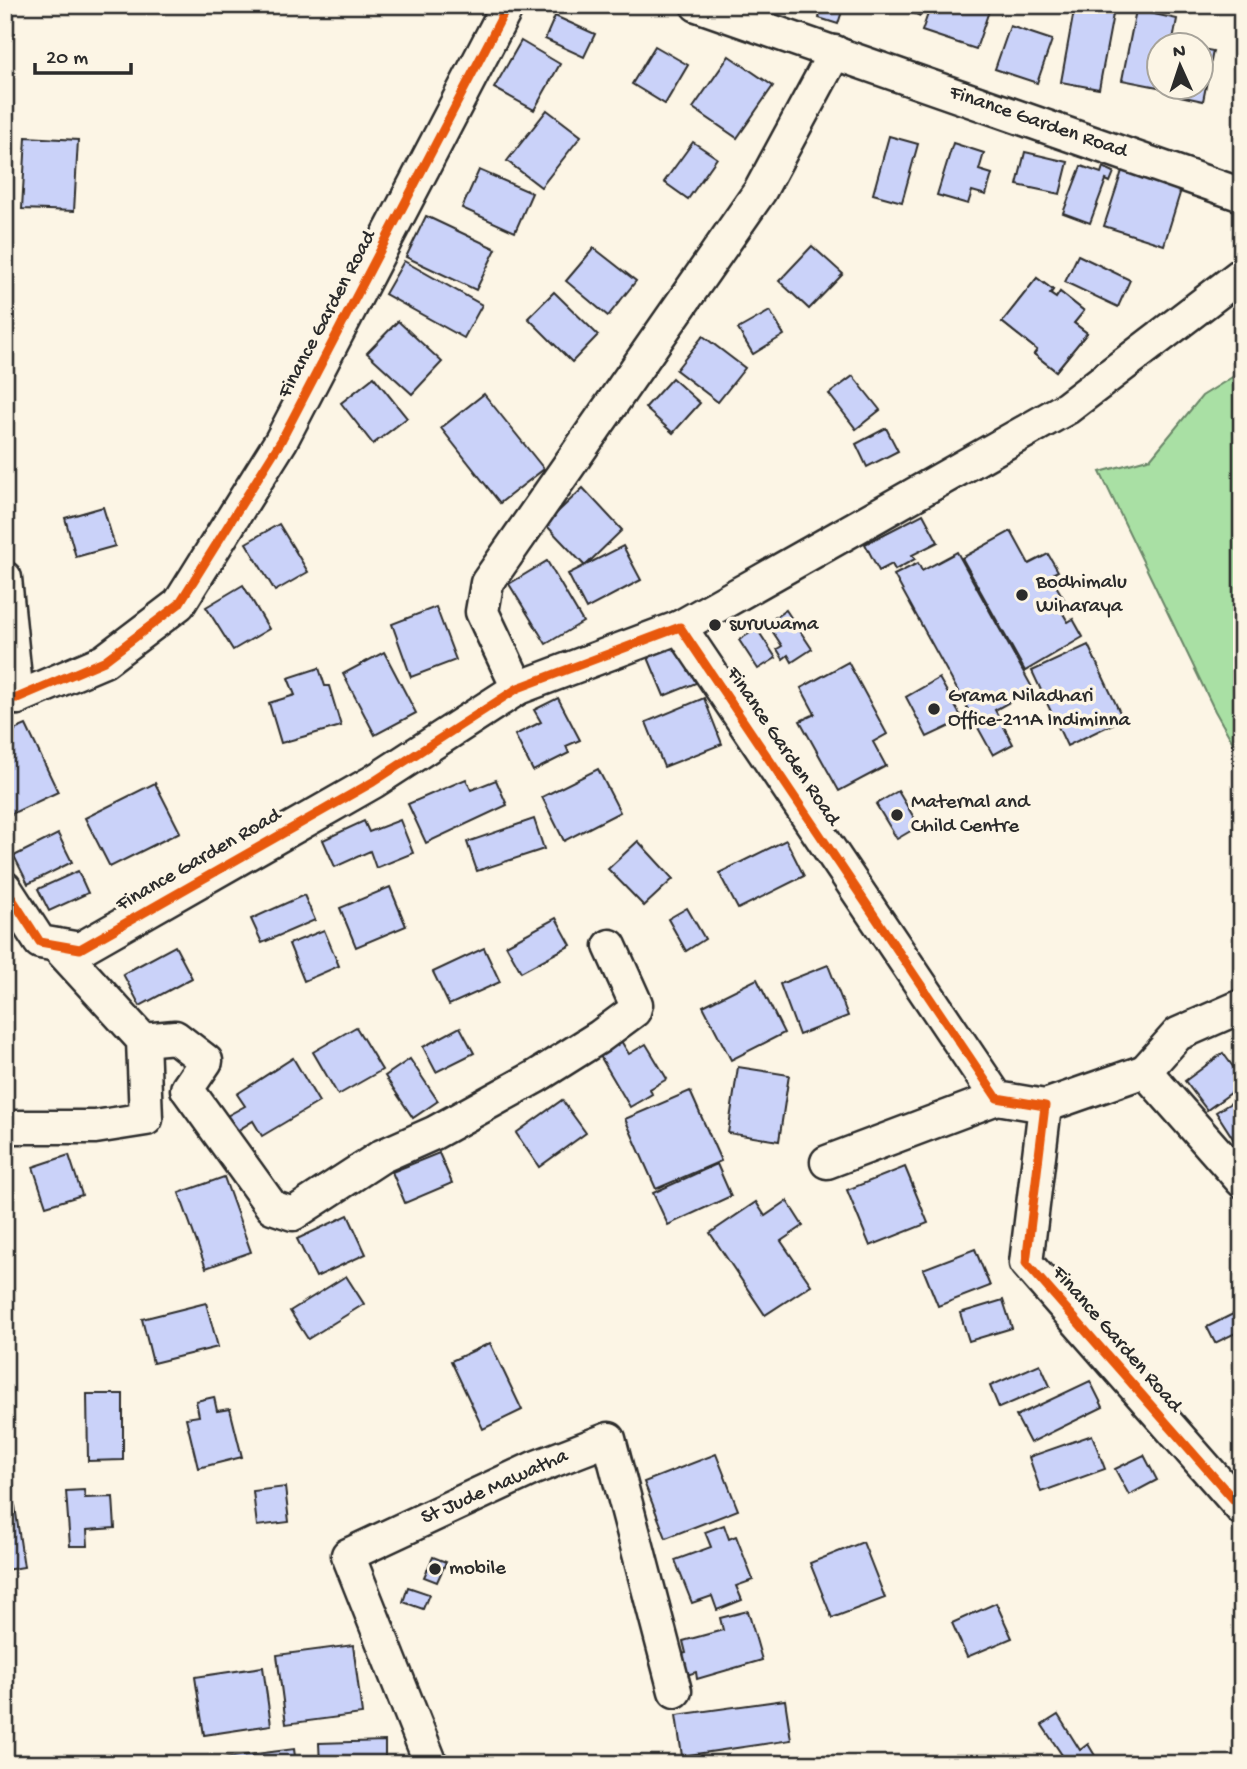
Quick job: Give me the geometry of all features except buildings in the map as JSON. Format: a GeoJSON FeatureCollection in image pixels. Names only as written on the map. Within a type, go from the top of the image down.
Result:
{"type":"FeatureCollection","features":[{"type":"Feature","properties":{"kind":"street","name":"Finance Garden Road"},"geometry":{"type":"LineString","coordinates":[[11,698],[104,661],[179,604],[281,441],[509,5]]}},
{"type":"Feature","properties":{"kind":"street","name":"Finance Garden Road"},"geometry":{"type":"LineString","coordinates":[[697,5],[1242,195]]}},
{"type":"Feature","properties":{"kind":"street"},"geometry":{"type":"LineString","coordinates":[[518,688],[482,612],[488,583],[760,191],[835,51]]}},
{"type":"Feature","properties":{"kind":"street","name":"Finance Garden Road"},"geometry":{"type":"LineString","coordinates":[[56,945],[80,949],[373,782],[518,688],[680,627],[1067,408],[1242,274]]}},
{"type":"Feature","properties":{"kind":"street"},"geometry":{"type":"LineString","coordinates":[[5,578],[11,698]]}},
{"type":"Feature","properties":{"kind":"street","name":"Finance Garden Road"},"geometry":{"type":"LineString","coordinates":[[680,627],[997,1098]]}},
{"type":"Feature","properties":{"kind":"street"},"geometry":{"type":"LineString","coordinates":[[5,888],[40,942],[56,945],[143,1040],[146,1119],[95,1127],[5,1128]]}},
{"type":"Feature","properties":{"kind":"street"},"geometry":{"type":"LineString","coordinates":[[143,1040],[176,1037],[206,1061],[187,1089],[272,1207],[293,1214],[382,1156],[434,1133],[537,1076],[634,1011],[636,1004],[610,946]]}},
{"type":"Feature","properties":{"kind":"street"},"geometry":{"type":"LineString","coordinates":[[827,1162],[997,1098],[1045,1106],[1145,1071],[1178,1034],[1242,1006]]}},
{"type":"Feature","properties":{"kind":"street"},"geometry":{"type":"LineString","coordinates":[[1145,1071],[1242,1181]]}},
{"type":"Feature","properties":{"kind":"street","name":"Finance Garden Road"},"geometry":{"type":"LineString","coordinates":[[1045,1106],[1026,1263],[1242,1509]]}},
{"type":"Feature","properties":{"kind":"street","name":"St Jude Mawatha"},"geometry":{"type":"LineString","coordinates":[[431,1764],[348,1555],[534,1468],[609,1439],[675,1691]]}},
{"type":"Feature","properties":{"kind":"green space"},"geometry":{"type":"Polygon","coordinates":[[[1242,371],[1242,759],[1215,711],[1100,472],[1151,458],[1202,396],[1242,371]]]}},
{"type":"Feature","properties":{"kind":"cycle path"},"geometry":{"type":"LineString","coordinates":[[5,698],[17,698],[104,661],[179,604],[281,441],[508,5]]}},
{"type":"Feature","properties":{"kind":"cycle path"},"geometry":{"type":"LineString","coordinates":[[5,888],[40,942],[80,949],[373,782],[518,688],[680,627],[997,1098],[1045,1106],[1026,1263],[1242,1509]]}},
{"type":"Feature","properties":{"kind":"place","name":"Bodhimalu Wiharaya"},"geometry":{"type":"Point","coordinates":[1022,595]}},
{"type":"Feature","properties":{"kind":"place","name":"suruwama"},"geometry":{"type":"Point","coordinates":[715,625]}},
{"type":"Feature","properties":{"kind":"place","name":"Grama Niladhari Office-211A Indiminna"},"geometry":{"type":"Point","coordinates":[934,709]}},
{"type":"Feature","properties":{"kind":"place","name":"Maternal and Child Centre"},"geometry":{"type":"Point","coordinates":[897,815]}},
{"type":"Feature","properties":{"kind":"place","name":"mobile"},"geometry":{"type":"Point","coordinates":[435,1569]}}]}
